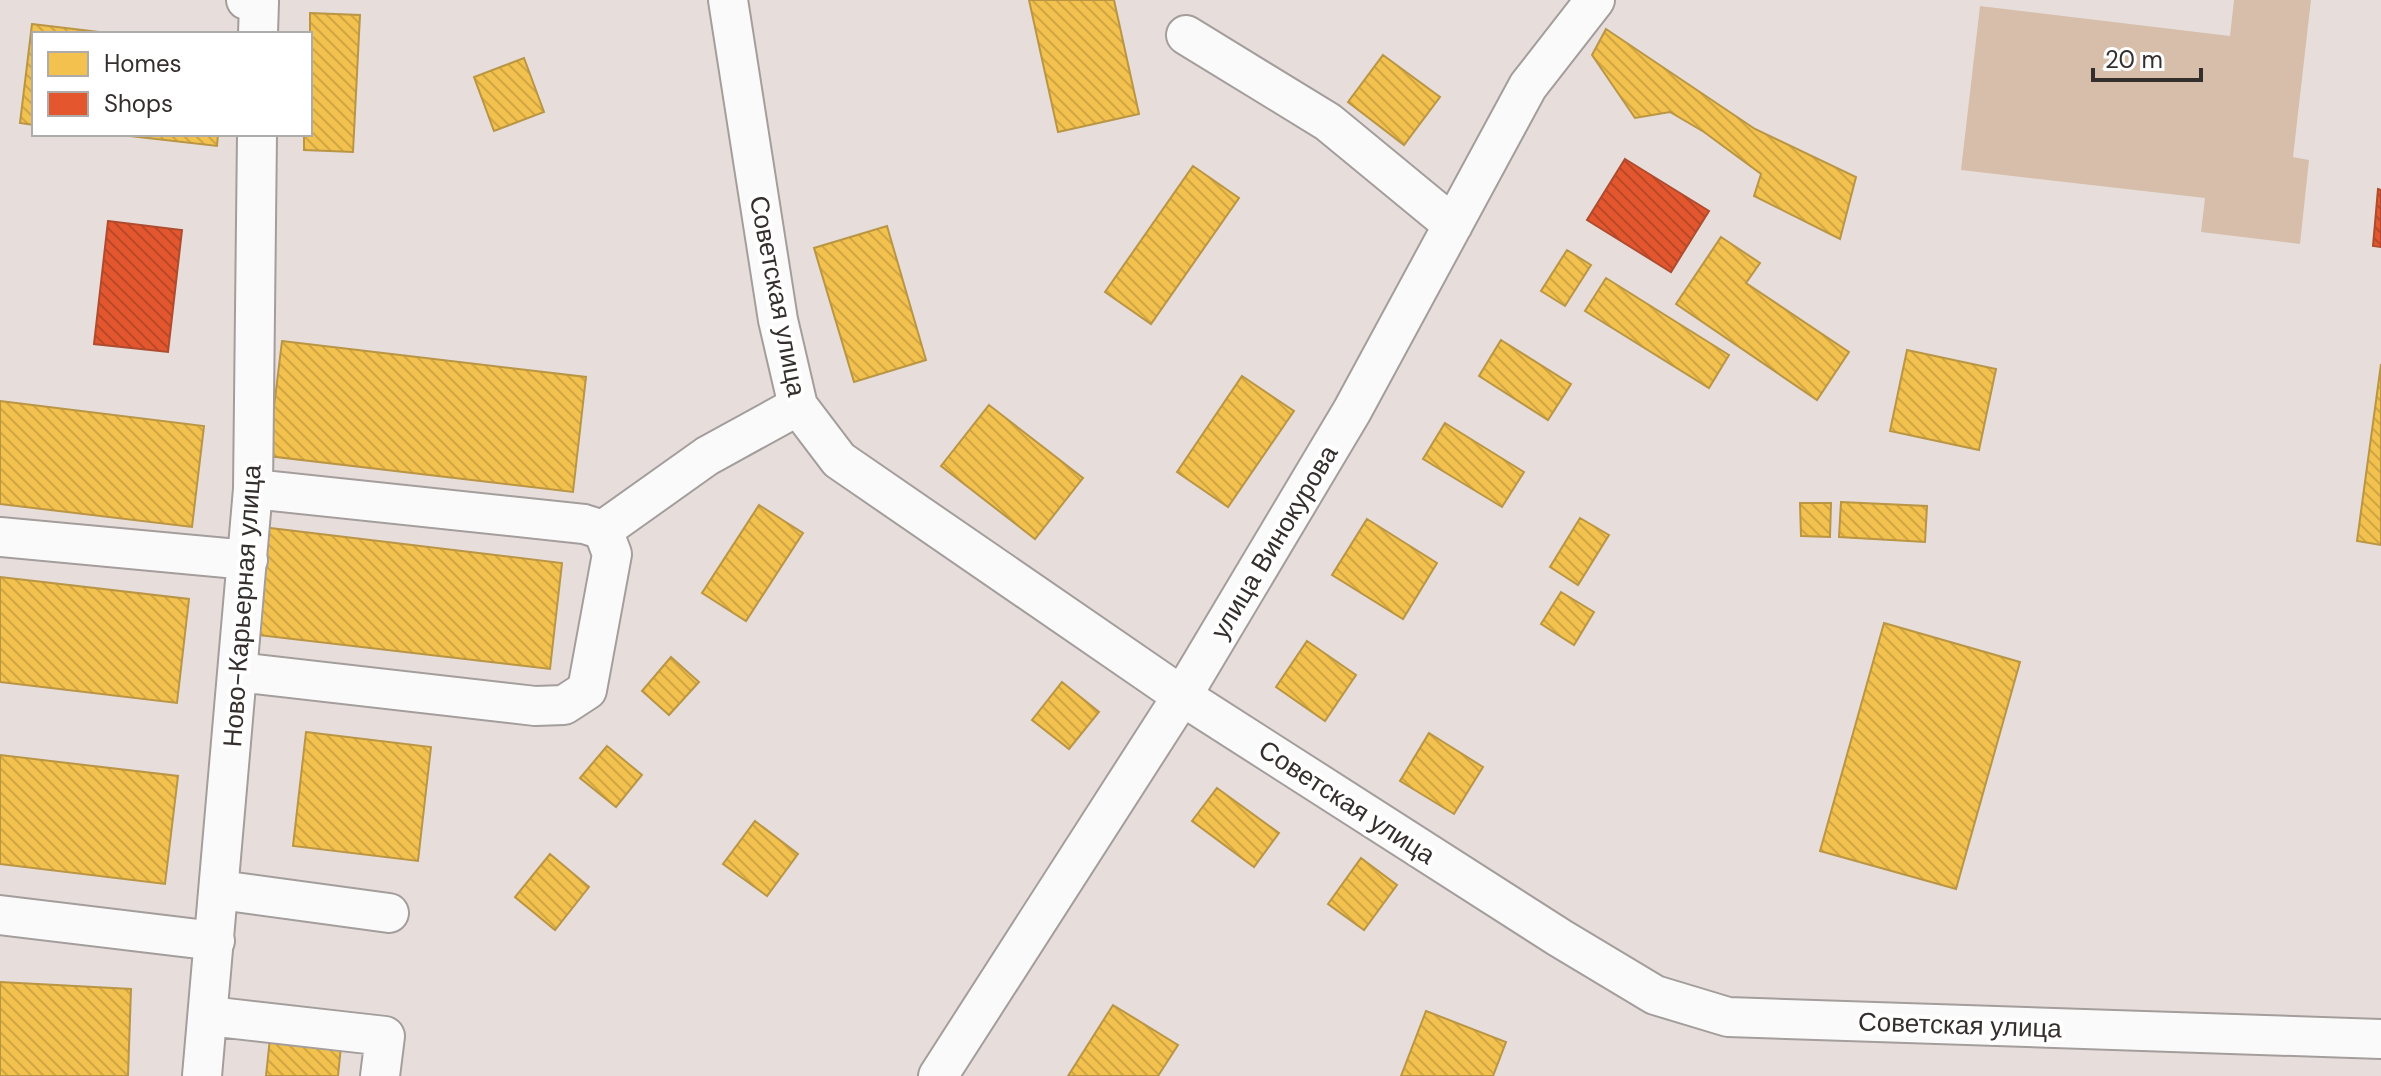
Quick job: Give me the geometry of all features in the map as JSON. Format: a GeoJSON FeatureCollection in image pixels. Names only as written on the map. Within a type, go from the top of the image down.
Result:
{"type":"FeatureCollection","features":[{"type":"Feature","properties":{"kind":"street","name":"Советская улица"},"geometry":{"type":"LineString","coordinates":[[728,0],[778,320],[798,406],[839,460],[1182,696],[1560,938],[1655,995],[1728,1017],[2381,1039]]}},
{"type":"Feature","properties":{"kind":"street","name":"улица Винокурова"},"geometry":{"type":"LineString","coordinates":[[938,1076],[1182,696],[1352,411],[1528,86],[1595,0]]}},
{"type":"Feature","properties":{"kind":"street"},"geometry":{"type":"LineString","coordinates":[[1186,35],[1328,122],[1453,225]]}},
{"type":"Feature","properties":{"kind":"street","name":"Ново-Карьерная улица"},"geometry":{"type":"LineString","coordinates":[[202,1076],[253,489],[257,136]]}},
{"type":"Feature","properties":{"kind":"street"},"geometry":{"type":"LineString","coordinates":[[603,530],[707,456],[798,406]]}},
{"type":"Feature","properties":{"kind":"street"},"geometry":{"type":"LineString","coordinates":[[253,489],[584,524],[603,530]]}},
{"type":"Feature","properties":{"kind":"street"},"geometry":{"type":"LineString","coordinates":[[238,672],[535,706],[564,705],[587,690],[612,554],[603,530]]}},
{"type":"Feature","properties":{"kind":"street"},"geometry":{"type":"LineString","coordinates":[[0,537],[248,560]]}},
{"type":"Feature","properties":{"kind":"street"},"geometry":{"type":"LineString","coordinates":[[220,890],[389,913]]}},
{"type":"Feature","properties":{"kind":"street"},"geometry":{"type":"LineString","coordinates":[[0,915],[215,941]]}},
{"type":"Feature","properties":{"kind":"street"},"geometry":{"type":"LineString","coordinates":[[209,1016],[385,1036],[380,1076]]}},
{"type":"Feature","properties":{"kind":"shaded area"},"geometry":{"type":"Polygon","coordinates":[[[2234,0],[2311,0],[2293,157],[2309,160],[2300,244],[2201,232],[2205,198],[1961,170],[1980,6],[2230,36],[2234,0]]]}},
{"type":"Feature","properties":{"kind":"building: Homes"},"geometry":{"type":"Polygon","coordinates":[[[1029,0],[1114,0],[1139,114],[1058,132],[1029,0]]]}},
{"type":"Feature","properties":{"kind":"building: Homes"},"geometry":{"type":"Polygon","coordinates":[[[310,13],[360,15],[353,152],[304,150],[304,136],[312,136],[310,13]]]}},
{"type":"Feature","properties":{"kind":"building: Homes"},"geometry":{"type":"Polygon","coordinates":[[[32,24],[99,32],[32,32],[32,125],[20,123],[32,24]]]}},
{"type":"Feature","properties":{"kind":"building: Homes"},"geometry":{"type":"Polygon","coordinates":[[[1606,29],[1755,129],[1856,177],[1840,239],[1754,196],[1761,174],[1704,132],[1670,112],[1635,118],[1592,55],[1606,29]]]}},
{"type":"Feature","properties":{"kind":"building: Homes"},"geometry":{"type":"Polygon","coordinates":[[[1383,55],[1440,97],[1404,145],[1348,102],[1383,55]]]}},
{"type":"Feature","properties":{"kind":"building: Homes"},"geometry":{"type":"Polygon","coordinates":[[[524,58],[544,112],[494,131],[474,77],[524,58]]]}},
{"type":"Feature","properties":{"kind":"building: Homes"},"geometry":{"type":"Polygon","coordinates":[[[130,136],[218,136],[217,146],[130,136]]]}},
{"type":"Feature","properties":{"kind":"building: Homes"},"geometry":{"type":"Polygon","coordinates":[[[1193,166],[1239,198],[1151,324],[1105,292],[1193,166]]]}},
{"type":"Feature","properties":{"kind":"building: Homes"},"geometry":{"type":"Polygon","coordinates":[[[887,226],[926,360],[854,382],[814,248],[887,226]]]}},
{"type":"Feature","properties":{"kind":"building: Homes"},"geometry":{"type":"Polygon","coordinates":[[[1721,237],[1760,263],[1746,283],[1849,352],[1817,400],[1676,304],[1721,237]]]}},
{"type":"Feature","properties":{"kind":"building: Homes"},"geometry":{"type":"Polygon","coordinates":[[[1567,250],[1591,265],[1565,306],[1541,291],[1567,250]]]}},
{"type":"Feature","properties":{"kind":"building: Homes"},"geometry":{"type":"Polygon","coordinates":[[[1606,278],[1729,355],[1709,388],[1585,311],[1606,278]]]}},
{"type":"Feature","properties":{"kind":"building: Homes"},"geometry":{"type":"Polygon","coordinates":[[[1501,340],[1571,384],[1548,420],[1479,376],[1501,340]]]}},
{"type":"Feature","properties":{"kind":"building: Homes"},"geometry":{"type":"Polygon","coordinates":[[[282,341],[586,377],[573,492],[268,456],[282,341]]]}},
{"type":"Feature","properties":{"kind":"building: Homes"},"geometry":{"type":"Polygon","coordinates":[[[1907,350],[1996,369],[1979,450],[1890,431],[1907,350]]]}},
{"type":"Feature","properties":{"kind":"building: Homes"},"geometry":{"type":"Polygon","coordinates":[[[2381,364],[2381,545],[2357,541],[2381,364]]]}},
{"type":"Feature","properties":{"kind":"building: Homes"},"geometry":{"type":"Polygon","coordinates":[[[1242,376],[1294,411],[1228,507],[1177,472],[1242,376]]]}},
{"type":"Feature","properties":{"kind":"building: Homes"},"geometry":{"type":"Polygon","coordinates":[[[0,401],[204,426],[192,527],[0,504],[0,401]]]}},
{"type":"Feature","properties":{"kind":"building: Homes"},"geometry":{"type":"Polygon","coordinates":[[[989,405],[1083,478],[1035,539],[941,466],[989,405]]]}},
{"type":"Feature","properties":{"kind":"building: Homes"},"geometry":{"type":"Polygon","coordinates":[[[1445,423],[1524,472],[1502,507],[1423,459],[1445,423]]]}},
{"type":"Feature","properties":{"kind":"building: Homes"},"geometry":{"type":"Polygon","coordinates":[[[1841,502],[1927,506],[1925,542],[1839,537],[1841,502]]]}},
{"type":"Feature","properties":{"kind":"building: Homes"},"geometry":{"type":"Polygon","coordinates":[[[1800,503],[1831,503],[1830,537],[1801,536],[1800,503]]]}},
{"type":"Feature","properties":{"kind":"building: Homes"},"geometry":{"type":"Polygon","coordinates":[[[759,505],[803,533],[746,621],[702,593],[759,505]]]}},
{"type":"Feature","properties":{"kind":"building: Homes"},"geometry":{"type":"Polygon","coordinates":[[[1580,518],[1609,535],[1578,585],[1550,567],[1580,518]]]}},
{"type":"Feature","properties":{"kind":"building: Homes"},"geometry":{"type":"Polygon","coordinates":[[[1367,519],[1437,563],[1403,619],[1332,575],[1367,519]]]}},
{"type":"Feature","properties":{"kind":"building: Homes"},"geometry":{"type":"Polygon","coordinates":[[[262,527],[562,563],[550,669],[250,634],[262,527]]]}},
{"type":"Feature","properties":{"kind":"building: Homes"},"geometry":{"type":"Polygon","coordinates":[[[0,577],[189,599],[177,703],[0,682],[0,577]]]}},
{"type":"Feature","properties":{"kind":"building: Homes"},"geometry":{"type":"Polygon","coordinates":[[[1561,592],[1594,612],[1574,645],[1541,624],[1561,592]]]}},
{"type":"Feature","properties":{"kind":"building: Homes"},"geometry":{"type":"Polygon","coordinates":[[[1884,623],[2020,662],[1956,889],[1820,851],[1884,623]]]}},
{"type":"Feature","properties":{"kind":"building: Homes"},"geometry":{"type":"Polygon","coordinates":[[[1307,641],[1356,675],[1325,721],[1276,687],[1307,641]]]}},
{"type":"Feature","properties":{"kind":"building: Homes"},"geometry":{"type":"Polygon","coordinates":[[[671,657],[699,682],[669,715],[642,691],[671,657]]]}},
{"type":"Feature","properties":{"kind":"building: Homes"},"geometry":{"type":"Polygon","coordinates":[[[1062,682],[1099,712],[1069,749],[1032,720],[1062,682]]]}},
{"type":"Feature","properties":{"kind":"building: Homes"},"geometry":{"type":"Polygon","coordinates":[[[306,732],[431,747],[418,861],[293,846],[306,732]]]}},
{"type":"Feature","properties":{"kind":"building: Homes"},"geometry":{"type":"Polygon","coordinates":[[[1429,733],[1483,767],[1454,814],[1400,781],[1429,733]]]}},
{"type":"Feature","properties":{"kind":"building: Homes"},"geometry":{"type":"Polygon","coordinates":[[[607,746],[642,775],[616,807],[580,778],[607,746]]]}},
{"type":"Feature","properties":{"kind":"building: Homes"},"geometry":{"type":"Polygon","coordinates":[[[0,755],[178,776],[165,884],[0,864],[0,755]]]}},
{"type":"Feature","properties":{"kind":"building: Homes"},"geometry":{"type":"Polygon","coordinates":[[[1217,788],[1279,833],[1254,867],[1192,821],[1217,788]]]}},
{"type":"Feature","properties":{"kind":"building: Homes"},"geometry":{"type":"Polygon","coordinates":[[[755,821],[798,854],[767,896],[723,864],[755,821]]]}},
{"type":"Feature","properties":{"kind":"building: Homes"},"geometry":{"type":"Polygon","coordinates":[[[550,854],[589,887],[555,930],[515,897],[550,854]]]}},
{"type":"Feature","properties":{"kind":"building: Homes"},"geometry":{"type":"Polygon","coordinates":[[[1361,858],[1397,885],[1364,930],[1328,904],[1361,858]]]}},
{"type":"Feature","properties":{"kind":"building: Homes"},"geometry":{"type":"Polygon","coordinates":[[[0,982],[131,989],[128,1076],[0,1076],[0,982]]]}},
{"type":"Feature","properties":{"kind":"building: Homes"},"geometry":{"type":"Polygon","coordinates":[[[1113,1005],[1178,1045],[1158,1076],[1068,1076],[1113,1005]]]}},
{"type":"Feature","properties":{"kind":"building: Homes"},"geometry":{"type":"Polygon","coordinates":[[[1426,1011],[1506,1042],[1493,1076],[1401,1076],[1426,1011]]]}},
{"type":"Feature","properties":{"kind":"building: Homes"},"geometry":{"type":"Polygon","coordinates":[[[270,1038],[341,1046],[338,1076],[266,1076],[270,1038]]]}},
{"type":"Feature","properties":{"kind":"building: Shops"},"geometry":{"type":"Polygon","coordinates":[[[1625,159],[1709,211],[1671,272],[1587,220],[1625,159]]]}},
{"type":"Feature","properties":{"kind":"building: Shops"},"geometry":{"type":"Polygon","coordinates":[[[2378,189],[2381,190],[2381,247],[2373,246],[2378,189]]]}},
{"type":"Feature","properties":{"kind":"building: Shops"},"geometry":{"type":"Polygon","coordinates":[[[108,221],[182,230],[168,352],[94,344],[108,221]]]}}]}
